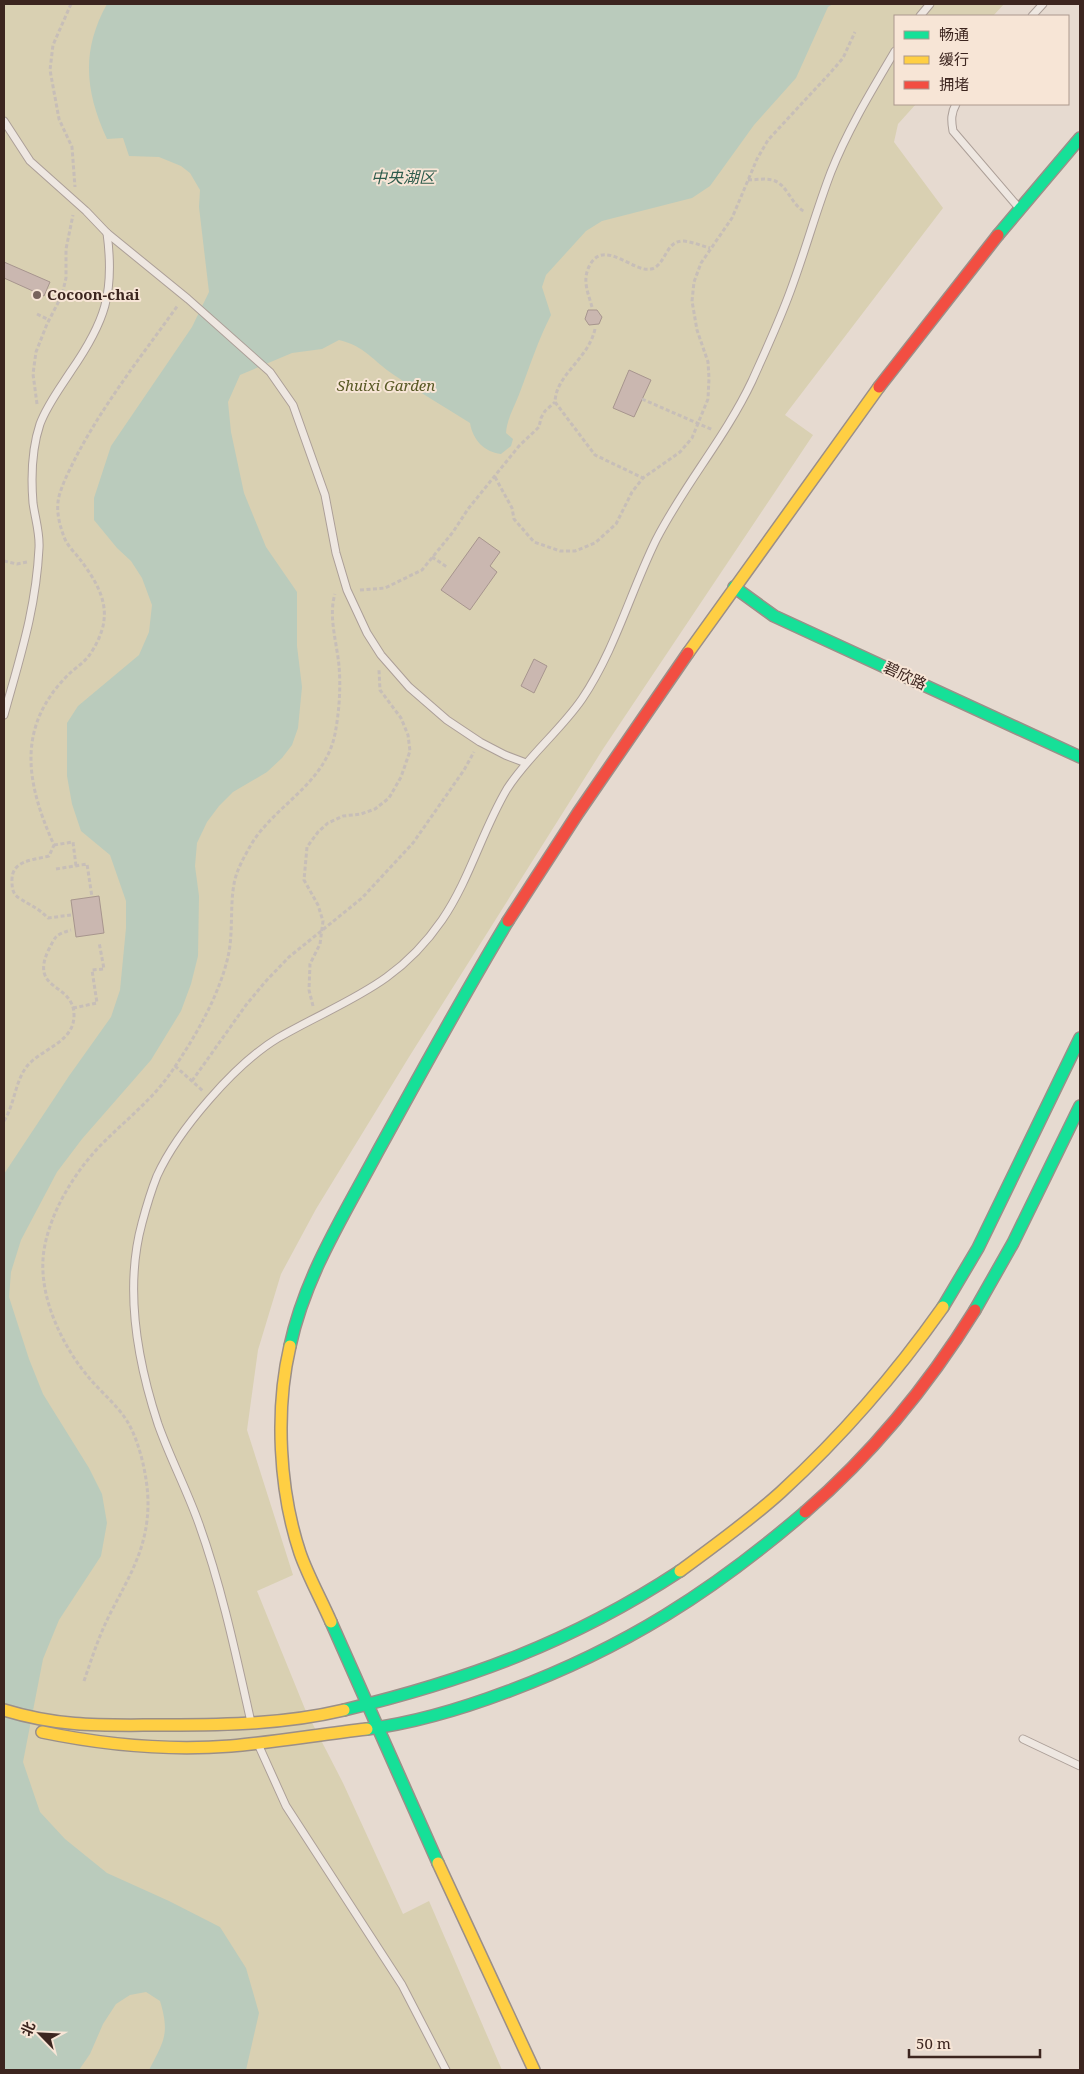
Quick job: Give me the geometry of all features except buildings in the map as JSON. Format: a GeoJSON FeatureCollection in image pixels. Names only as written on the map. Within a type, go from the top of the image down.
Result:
{"type":"FeatureCollection","features":[{"type":"Feature","properties":{"kind":"street"},"geometry":{"type":"LineString","coordinates":[[534,2070],[482,1963],[372,1703],[319,1573],[305,1533],[298,1504],[289,1437],[290,1399],[294,1365],[303,1324],[316,1288],[336,1247],[469,1002],[547,878],[740,585],[1080,138]]}},
{"type":"Feature","properties":{"kind":"street"},"geometry":{"type":"LineString","coordinates":[[1023,212],[1080,152]]}},
{"type":"Feature","properties":{"kind":"street","name":"碧欣路"},"geometry":{"type":"LineString","coordinates":[[740,585],[779,607],[1080,746]]}},
{"type":"Feature","properties":{"kind":"street","name":"碧欣路"},"geometry":{"type":"LineString","coordinates":[[740,585],[774,616],[1080,757]]}},
{"type":"Feature","properties":{"kind":"street"},"geometry":{"type":"LineString","coordinates":[[29,1729],[98,1744],[166,1748],[254,1733],[292,1720],[372,1703],[480,1672],[568,1636],[659,1585],[732,1533],[768,1504],[840,1434],[920,1339],[949,1298],[974,1256],[1080,1038]]}},
{"type":"Feature","properties":{"kind":"street"},"geometry":{"type":"LineString","coordinates":[[4,1710],[57,1723],[199,1726],[254,1733],[318,1734],[382,1727],[487,1700],[543,1679],[610,1648],[705,1590],[753,1556],[821,1498],[906,1407],[966,1325],[997,1274],[1080,1106]]}},
{"type":"Feature","properties":{"kind":"street"},"geometry":{"type":"LineString","coordinates":[[382,1727],[476,1929],[545,2070]]}},
{"type":"Feature","properties":{"kind":"lane"},"geometry":{"type":"LineString","coordinates":[[921,15],[930,4]]}},
{"type":"Feature","properties":{"kind":"lane"},"geometry":{"type":"LineString","coordinates":[[1033,15],[1043,4]]}},
{"type":"Feature","properties":{"kind":"lane"},"geometry":{"type":"LineString","coordinates":[[446,2070],[402,1985],[286,1806],[254,1733],[228,1617],[199,1524],[159,1425],[135,1325],[133,1271],[141,1225],[158,1176],[178,1141],[211,1098],[237,1070],[275,1040],[363,994],[394,974],[423,944],[441,921],[464,883],[491,818],[508,787],[526,762],[578,704],[597,675],[622,624],[657,538],[683,493],[741,403],[772,338],[789,296],[831,172],[860,110],[894,53]]}},
{"type":"Feature","properties":{"kind":"lane"},"geometry":{"type":"LineString","coordinates":[[955,105],[952,110],[951,120],[954,131],[1023,212]]}},
{"type":"Feature","properties":{"kind":"lane"},"geometry":{"type":"LineString","coordinates":[[4,121],[30,161],[75,200],[107,233],[186,298],[270,372],[293,405],[325,495],[336,553],[347,590],[367,632],[381,654],[409,687],[447,720],[480,742],[505,755],[526,762]]}},
{"type":"Feature","properties":{"kind":"lane"},"geometry":{"type":"LineString","coordinates":[[4,715],[25,642],[34,600],[40,546],[33,502],[33,464],[36,440],[43,418],[83,354],[102,318],[110,289],[111,260],[107,233]]}},
{"type":"Feature","properties":{"kind":"lane"},"geometry":{"type":"LineString","coordinates":[[1023,1739],[1080,1766]]}},
{"type":"Feature","properties":{"kind":"path"},"geometry":{"type":"LineString","coordinates":[[43,418],[37,405],[33,374],[36,352],[62,295],[66,278],[66,249],[75,200],[75,171],[72,147],[59,119],[50,70],[54,46],[71,4]]}},
{"type":"Feature","properties":{"kind":"path"},"geometry":{"type":"LineString","coordinates":[[495,477],[512,508],[514,519],[534,542],[560,551],[574,551],[586,547],[607,533],[616,524],[632,492],[643,478],[680,452],[692,438],[708,399],[708,362],[697,330],[692,301],[694,282],[701,263],[732,218],[757,158],[768,140],[843,58],[855,32]]}},
{"type":"Feature","properties":{"kind":"path"},"geometry":{"type":"LineString","coordinates":[[748,180],[772,179],[779,183],[798,208],[804,212],[818,213]]}},
{"type":"Feature","properties":{"kind":"path"},"geometry":{"type":"LineString","coordinates":[[592,307],[586,290],[585,280],[592,261],[597,258],[608,255],[641,269],[649,270],[656,267],[670,247],[676,242],[684,241],[710,248]]}},
{"type":"Feature","properties":{"kind":"path"},"geometry":{"type":"LineString","coordinates":[[71,915],[48,918],[38,908],[19,898],[13,892],[12,878],[14,870],[20,864],[28,860],[49,856],[54,845],[43,821],[33,784],[30,761],[33,731],[41,709],[52,691],[87,658],[98,640],[104,619],[101,596],[91,573],[65,540],[57,515],[59,494],[90,432],[104,409],[186,298]]}},
{"type":"Feature","properties":{"kind":"path"},"geometry":{"type":"LineString","coordinates":[[37,314],[49,320]]}},
{"type":"Feature","properties":{"kind":"path"},"geometry":{"type":"LineString","coordinates":[[595,329],[592,340],[585,352],[563,378],[555,391],[555,402],[596,454],[643,478]]}},
{"type":"Feature","properties":{"kind":"path"},"geometry":{"type":"LineString","coordinates":[[642,399],[722,434]]}},
{"type":"Feature","properties":{"kind":"path"},"geometry":{"type":"LineString","coordinates":[[347,590],[385,588],[422,570],[453,532],[468,509],[524,441],[539,426],[541,418],[555,402]]}},
{"type":"Feature","properties":{"kind":"path"},"geometry":{"type":"LineString","coordinates":[[432,557],[447,567]]}},
{"type":"Feature","properties":{"kind":"path"},"geometry":{"type":"LineString","coordinates":[[4,560],[17,564],[38,558]]}},
{"type":"Feature","properties":{"kind":"path"},"geometry":{"type":"LineString","coordinates":[[322,1016],[314,1007],[309,990],[310,964],[320,944],[322,921],[318,906],[304,880],[307,847],[318,832],[328,823],[343,816],[361,814],[374,809],[388,798],[401,777],[410,751],[408,735],[401,718],[380,690],[381,654]]}},
{"type":"Feature","properties":{"kind":"path"},"geometry":{"type":"LineString","coordinates":[[192,1081],[246,1005],[265,982],[289,957],[362,898],[413,843],[464,770],[480,742]]}},
{"type":"Feature","properties":{"kind":"path"},"geometry":{"type":"LineString","coordinates":[[54,845],[73,842],[76,866]]}},
{"type":"Feature","properties":{"kind":"path"},"geometry":{"type":"LineString","coordinates":[[56,869],[87,864],[92,897]]}},
{"type":"Feature","properties":{"kind":"path"},"geometry":{"type":"LineString","coordinates":[[4,1120],[8,1114],[23,1071],[38,1056],[66,1037],[71,1030],[74,1021],[73,1008],[69,999],[48,981],[43,970],[44,960],[53,937],[59,933],[71,930]]}},
{"type":"Feature","properties":{"kind":"path"},"geometry":{"type":"LineString","coordinates":[[73,1008],[97,1003],[92,970],[104,969],[99,942]]}},
{"type":"Feature","properties":{"kind":"path"},"geometry":{"type":"LineString","coordinates":[[175,1066],[211,1098]]}},
{"type":"Feature","properties":{"kind":"green space","name":"Shuixi Garden"},"geometry":{"type":"Polygon","coordinates":[[[4,4],[1004,4],[994,15],[894,15],[894,105],[915,105],[898,124],[894,142],[943,208],[785,415],[813,435],[603,749],[409,1057],[316,1209],[281,1274],[258,1350],[247,1430],[293,1575],[257,1591],[305,1709],[343,1783],[403,1914],[429,1901],[502,2070],[4,2070],[4,4]]]}},
{"type":"Feature","properties":{"kind":"water","name":"中央湖区"},"geometry":{"type":"Polygon","coordinates":[[[107,4],[833,4],[828,7],[796,78],[754,125],[710,186],[692,198],[602,221],[586,231],[546,275],[542,287],[551,315],[538,343],[508,422],[506,433],[513,439],[511,446],[501,454],[489,451],[480,444],[471,429],[470,423],[394,375],[356,346],[339,340],[322,349],[292,353],[240,375],[228,402],[231,432],[244,493],[266,547],[297,592],[297,646],[302,687],[298,728],[292,745],[282,758],[267,772],[233,792],[207,822],[197,843],[195,866],[199,896],[198,956],[191,984],[181,1011],[151,1060],[82,1139],[57,1172],[21,1240],[11,1272],[9,1297],[29,1359],[43,1394],[89,1468],[102,1494],[107,1523],[101,1556],[59,1620],[43,1659],[23,1762],[40,1812],[65,1839],[107,1873],[220,1927],[246,1968],[259,2013],[246,2070],[149,2070],[162,2044],[165,2022],[160,2001],[146,1992],[130,1995],[116,2004],[103,2024],[90,2054],[79,2070],[4,2070],[4,1174],[111,1017],[120,990],[126,928],[126,901],[110,855],[81,831],[72,804],[67,776],[67,723],[78,706],[139,655],[149,632],[152,605],[142,578],[131,561],[117,548],[94,520],[94,498],[111,446],[192,327],[209,292],[199,207],[200,190],[190,173],[181,166],[159,157],[129,156],[123,138],[107,139],[100,121],[90,88],[89,71],[93,38],[107,4]]]}},
{"type":"Feature","properties":{"kind":"traffic: fast"},"geometry":{"type":"LineString","coordinates":[[998,235],[1080,138]]}},
{"type":"Feature","properties":{"kind":"traffic: fast"},"geometry":{"type":"LineString","coordinates":[[734,587],[774,616],[1080,757]]}},
{"type":"Feature","properties":{"kind":"traffic: fast"},"geometry":{"type":"LineString","coordinates":[[290,1346],[305,1295],[327,1246],[441,1036],[508,921]]}},
{"type":"Feature","properties":{"kind":"traffic: fast"},"geometry":{"type":"LineString","coordinates":[[943,1307],[978,1248],[1080,1038]]}},
{"type":"Feature","properties":{"kind":"traffic: fast"},"geometry":{"type":"LineString","coordinates":[[975,1310],[1013,1243],[1080,1106]]}},
{"type":"Feature","properties":{"kind":"traffic: fast"},"geometry":{"type":"LineString","coordinates":[[367,1729],[421,1719],[475,1703],[551,1674],[591,1656],[629,1637],[701,1592],[736,1568],[805,1512]]}},
{"type":"Feature","properties":{"kind":"traffic: fast"},"geometry":{"type":"LineString","coordinates":[[344,1710],[434,1686],[518,1656],[599,1618],[640,1596],[680,1571]]}},
{"type":"Feature","properties":{"kind":"traffic: fast"},"geometry":{"type":"LineString","coordinates":[[331,1622],[438,1863]]}},
{"type":"Feature","properties":{"kind":"traffic: slow"},"geometry":{"type":"LineString","coordinates":[[688,653],[879,387]]}},
{"type":"Feature","properties":{"kind":"traffic: slow"},"geometry":{"type":"LineString","coordinates":[[680,1571],[769,1503],[804,1471],[887,1381],[943,1307]]}},
{"type":"Feature","properties":{"kind":"traffic: slow"},"geometry":{"type":"LineString","coordinates":[[290,1346],[282,1396],[281,1423],[287,1503],[300,1553],[331,1622]]}},
{"type":"Feature","properties":{"kind":"traffic: slow"},"geometry":{"type":"LineString","coordinates":[[4,1710],[65,1723],[124,1725],[256,1723],[322,1715],[344,1710]]}},
{"type":"Feature","properties":{"kind":"traffic: slow"},"geometry":{"type":"LineString","coordinates":[[42,1732],[136,1746],[183,1748],[231,1746],[367,1729]]}},
{"type":"Feature","properties":{"kind":"traffic: slow"},"geometry":{"type":"LineString","coordinates":[[438,1863],[534,2070]]}},
{"type":"Feature","properties":{"kind":"traffic: jam"},"geometry":{"type":"LineString","coordinates":[[879,387],[998,235]]}},
{"type":"Feature","properties":{"kind":"traffic: jam"},"geometry":{"type":"LineString","coordinates":[[508,921],[578,813],[688,653]]}},
{"type":"Feature","properties":{"kind":"traffic: jam"},"geometry":{"type":"LineString","coordinates":[[805,1512],[853,1467],[898,1417],[938,1365],[975,1310]]}},
{"type":"Feature","properties":{"kind":"place","name":"Cocoon-chai"},"geometry":{"type":"Point","coordinates":[37,295]}}]}
